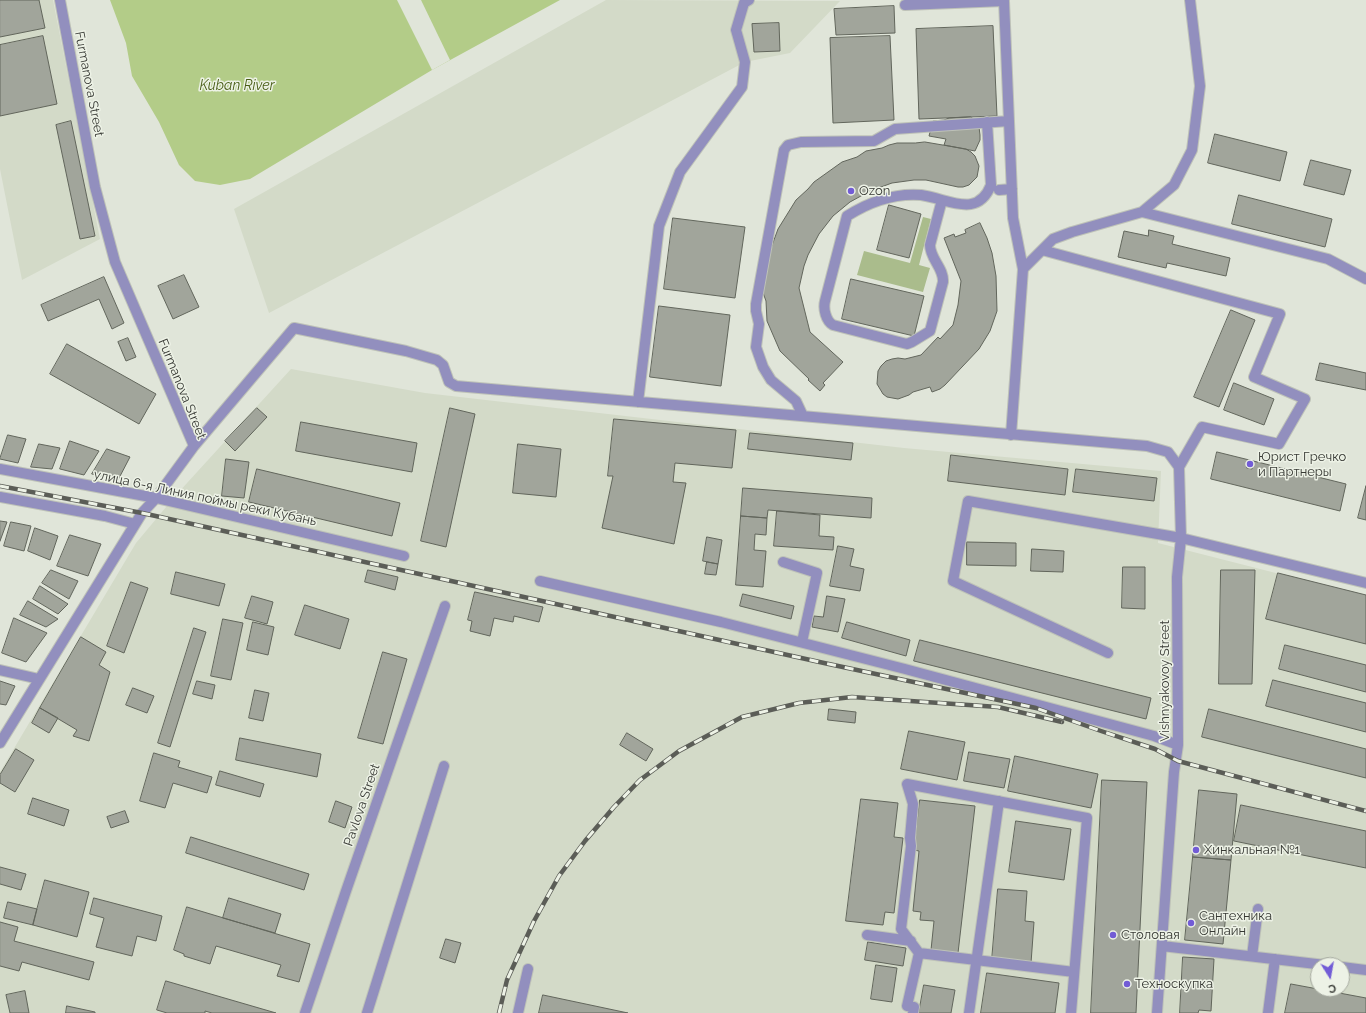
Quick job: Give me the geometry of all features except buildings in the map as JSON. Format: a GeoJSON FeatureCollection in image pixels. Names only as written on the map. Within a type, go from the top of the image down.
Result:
{"type":"FeatureCollection","features":[{"type":"Feature","properties":{"kind":"street","name":"Furmanova Street"},"geometry":{"type":"LineString","coordinates":[[0,743],[142,513],[156,498],[194,446],[115,262],[95,187],[60,0]]}},
{"type":"Feature","properties":{"kind":"street"},"geometry":{"type":"LineString","coordinates":[[638,402],[659,226],[680,172],[742,87],[745,62],[736,30],[744,3],[749,0]]}},
{"type":"Feature","properties":{"kind":"street"},"geometry":{"type":"LineString","coordinates":[[1023,268],[1053,240],[1072,232],[1142,212],[1174,185],[1192,150],[1200,86],[1190,0]]}},
{"type":"Feature","properties":{"kind":"street"},"geometry":{"type":"LineString","coordinates":[[905,5],[1004,1],[1013,218],[1023,268],[1011,435]]}},
{"type":"Feature","properties":{"kind":"street"},"geometry":{"type":"LineString","coordinates":[[803,416],[796,401],[766,375],[756,347],[759,324],[756,304],[784,150],[788,145],[801,142],[874,141],[895,129],[1009,121]]}},
{"type":"Feature","properties":{"kind":"street"},"geometry":{"type":"LineString","coordinates":[[942,200],[930,245],[930,251],[942,273],[943,282],[930,331],[907,344],[830,323],[824,308],[824,301],[847,216],[870,203],[896,196],[922,195],[942,200],[962,205],[969,205],[981,199],[989,190],[991,185],[988,122]]}},
{"type":"Feature","properties":{"kind":"street"},"geometry":{"type":"LineString","coordinates":[[999,190],[1012,189]]}},
{"type":"Feature","properties":{"kind":"street"},"geometry":{"type":"LineString","coordinates":[[1142,212],[1328,259],[1366,279]]}},
{"type":"Feature","properties":{"kind":"street"},"geometry":{"type":"LineString","coordinates":[[194,446],[294,328],[406,351],[437,360],[443,365],[449,382],[456,386],[1147,446],[1168,452],[1179,467],[1202,427],[1279,444],[1305,399],[1254,377],[1280,314],[1042,250]]}},
{"type":"Feature","properties":{"kind":"street","name":"Vishnyakovoy Street"},"geometry":{"type":"LineString","coordinates":[[1157,1013],[1174,772],[1178,745],[1177,577],[1181,538],[1179,467]]}},
{"type":"Feature","properties":{"kind":"street","name":"улица 6-я Линия поймы реки Кубань"},"geometry":{"type":"LineString","coordinates":[[0,469],[156,498],[404,556]]}},
{"type":"Feature","properties":{"kind":"street"},"geometry":{"type":"LineString","coordinates":[[0,497],[105,516],[135,524]]}},
{"type":"Feature","properties":{"kind":"street"},"geometry":{"type":"LineString","coordinates":[[1108,653],[954,581],[968,501],[1181,538],[1366,583]]}},
{"type":"Feature","properties":{"kind":"street"},"geometry":{"type":"LineString","coordinates":[[783,562],[817,573],[802,642]]}},
{"type":"Feature","properties":{"kind":"street"},"geometry":{"type":"LineString","coordinates":[[540,581],[802,642],[1154,736],[1178,745]]}},
{"type":"Feature","properties":{"kind":"street","name":"Pavlova Street"},"geometry":{"type":"LineString","coordinates":[[305,1013],[445,606]]}},
{"type":"Feature","properties":{"kind":"street"},"geometry":{"type":"LineString","coordinates":[[0,670],[39,679]]}},
{"type":"Feature","properties":{"kind":"street"},"geometry":{"type":"LineString","coordinates":[[367,1013],[444,766]]}},
{"type":"Feature","properties":{"kind":"street"},"geometry":{"type":"LineString","coordinates":[[913,1013],[914,1007],[907,1006],[919,953],[901,929],[911,846],[910,838],[913,804],[907,784],[1087,818],[1071,1013]]}},
{"type":"Feature","properties":{"kind":"street"},"geometry":{"type":"LineString","coordinates":[[969,1013],[999,801]]}},
{"type":"Feature","properties":{"kind":"street"},"geometry":{"type":"LineString","coordinates":[[1252,956],[1258,909]]}},
{"type":"Feature","properties":{"kind":"street"},"geometry":{"type":"LineString","coordinates":[[866,935],[911,941]]}},
{"type":"Feature","properties":{"kind":"street"},"geometry":{"type":"LineString","coordinates":[[1162,946],[1310,963]]}},
{"type":"Feature","properties":{"kind":"street"},"geometry":{"type":"LineString","coordinates":[[919,953],[1074,972]]}},
{"type":"Feature","properties":{"kind":"street"},"geometry":{"type":"LineString","coordinates":[[1268,1013],[1276,959]]}},
{"type":"Feature","properties":{"kind":"street"},"geometry":{"type":"LineString","coordinates":[[1350,968],[1366,970]]}},
{"type":"Feature","properties":{"kind":"street"},"geometry":{"type":"LineString","coordinates":[[518,1013],[528,969]]}},
{"type":"Feature","properties":{"kind":"shaded area"},"geometry":{"type":"Polygon","coordinates":[[[0,0],[53,0],[100,239],[22,280],[0,169],[0,0]]]}},
{"type":"Feature","properties":{"kind":"shaded area"},"geometry":{"type":"Polygon","coordinates":[[[606,0],[840,1],[790,53],[745,62],[269,313],[234,209],[606,0]]]}},
{"type":"Feature","properties":{"kind":"shaded area"},"geometry":{"type":"Polygon","coordinates":[[[923,217],[931,219],[919,265],[930,268],[923,292],[857,275],[864,251],[910,263],[923,217]]]}},
{"type":"Feature","properties":{"kind":"shaded area"},"geometry":{"type":"Polygon","coordinates":[[[291,369],[425,393],[904,448],[1161,471],[1158,543],[1366,596],[1366,1013],[0,1013],[0,772],[136,543],[177,494],[291,369]]]}},
{"type":"Feature","properties":{"kind":"water","name":"Kuban River"},"geometry":{"type":"Polygon","coordinates":[[[110,0],[560,0],[432,70],[250,179],[220,185],[195,181],[179,165],[159,122],[132,76],[126,43],[110,0]]]}},
{"type":"Feature","properties":{"kind":"pier"},"geometry":{"type":"Polygon","coordinates":[[[397,0],[421,0],[450,60],[432,70],[397,0]]]}},
{"type":"Feature","properties":{"kind":"railway"},"geometry":{"type":"LineString","coordinates":[[0,486],[142,513],[824,663],[1036,708],[1155,749],[1178,761],[1366,811]]}},
{"type":"Feature","properties":{"kind":"railway"},"geometry":{"type":"LineString","coordinates":[[499,1013],[507,980],[534,921],[559,876],[585,841],[614,807],[640,780],[679,751],[742,717],[799,703],[852,697],[998,707],[1062,722]]}},
{"type":"Feature","properties":{"kind":"place","name":"Ozon"},"geometry":{"type":"Point","coordinates":[851,191]}},
{"type":"Feature","properties":{"kind":"place","name":"Юрист Гречко и Партнеры"},"geometry":{"type":"Point","coordinates":[1250,464]}},
{"type":"Feature","properties":{"kind":"place","name":"Хинкальная №1"},"geometry":{"type":"Point","coordinates":[1196,850]}},
{"type":"Feature","properties":{"kind":"place","name":"Сантехника Онлайн"},"geometry":{"type":"Point","coordinates":[1191,923]}},
{"type":"Feature","properties":{"kind":"place","name":"Столовая"},"geometry":{"type":"Point","coordinates":[1113,935]}},
{"type":"Feature","properties":{"kind":"place","name":"Техноскупка"},"geometry":{"type":"Point","coordinates":[1127,984]}}]}
